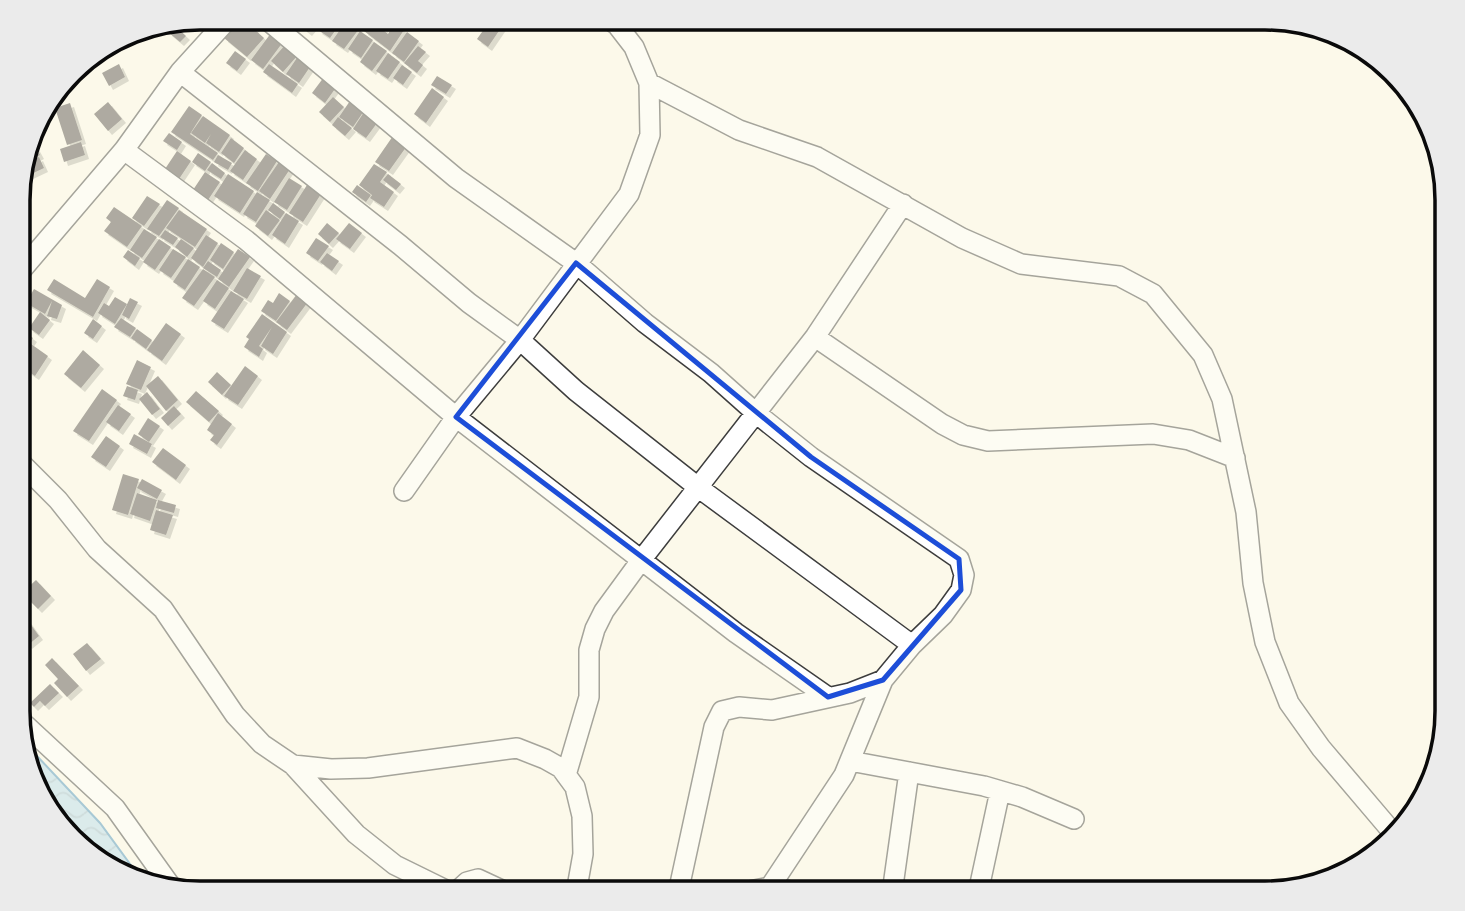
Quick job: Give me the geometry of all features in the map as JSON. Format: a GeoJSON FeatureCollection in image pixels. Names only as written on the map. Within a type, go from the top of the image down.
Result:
{"type":"FeatureCollection","features":[{"type":"Feature","properties":{"kind":"street"},"geometry":{"type":"LineString","coordinates":[[30,260],[124,150],[180,72],[218,30]]}},
{"type":"Feature","properties":{"kind":"street"},"geometry":{"type":"LineString","coordinates":[[279,30],[456,178],[576,263],[645,323],[711,373],[811,457],[959,559],[964,575],[961,590],[943,615],[912,645],[883,680],[844,775],[774,881]]}},
{"type":"Feature","properties":{"kind":"street"},"geometry":{"type":"LineString","coordinates":[[404,491],[456,417],[520,340],[629,194],[650,135],[649,83],[634,47],[621,30]]}},
{"type":"Feature","properties":{"kind":"street"},"geometry":{"type":"LineString","coordinates":[[180,72],[400,245],[469,303],[520,340],[576,391],[699,488],[912,645]]}},
{"type":"Feature","properties":{"kind":"street"},"geometry":{"type":"LineString","coordinates":[[649,83],[739,130],[817,157],[962,238],[1021,264],[1119,276],[1153,294],[1203,355],[1222,399],[1246,513],[1253,583],[1265,642],[1289,703],[1321,748],[1388,828]]}},
{"type":"Feature","properties":{"kind":"street"},"geometry":{"type":"LineString","coordinates":[[124,150],[246,240],[456,417],[736,633],[828,697]]}},
{"type":"Feature","properties":{"kind":"street"},"geometry":{"type":"LineString","coordinates":[[566,775],[589,696],[589,650],[604,611],[815,337],[903,204]]}},
{"type":"Feature","properties":{"kind":"street"},"geometry":{"type":"LineString","coordinates":[[815,337],[942,424],[963,435],[988,441],[1153,434],[1189,440],[1235,458]]}},
{"type":"Feature","properties":{"kind":"street"},"geometry":{"type":"LineString","coordinates":[[30,472],[58,500],[97,549],[163,609],[235,715],[262,744],[293,765],[356,834],[395,865],[428,881]]}},
{"type":"Feature","properties":{"kind":"street"},"geometry":{"type":"LineString","coordinates":[[681,881],[714,727],[722,711],[739,707],[772,710],[850,693],[883,680]]}},
{"type":"Feature","properties":{"kind":"street"},"geometry":{"type":"LineString","coordinates":[[31,730],[115,808],[165,878]]}},
{"type":"Feature","properties":{"kind":"street"},"geometry":{"type":"LineString","coordinates":[[293,765],[331,769],[368,768],[517,748],[545,759],[561,768],[575,787],[582,816],[583,854],[578,881]]}},
{"type":"Feature","properties":{"kind":"street"},"geometry":{"type":"LineString","coordinates":[[850,761],[1000,791],[1074,820]]}},
{"type":"Feature","properties":{"kind":"street"},"geometry":{"type":"LineString","coordinates":[[894,881],[909,772]]}},
{"type":"Feature","properties":{"kind":"street"},"geometry":{"type":"LineString","coordinates":[[981,881],[1000,791]]}},
{"type":"Feature","properties":{"kind":"highlighted area"},"geometry":{"type":"Polygon","coordinates":[[[576,263],[811,457],[959,559],[961,590],[883,680],[828,697],[456,417],[576,263]]]}},
{"type":"Feature","properties":{"kind":"water"},"geometry":{"type":"Polygon","coordinates":[[[36,755],[100,823],[132,867],[105,853],[65,815],[47,786],[36,755]]]}},
{"type":"Feature","properties":{"kind":"building"},"geometry":{"type":"Polygon","coordinates":[[[231,30],[255,30],[264,38],[247,57],[224,38],[231,30]]]}},
{"type":"Feature","properties":{"kind":"building"},"geometry":{"type":"Polygon","coordinates":[[[273,30],[286,38],[263,69],[251,60],[273,30]]]}},
{"type":"Feature","properties":{"kind":"building"},"geometry":{"type":"Polygon","coordinates":[[[318,30],[336,30],[330,38],[318,30]]]}},
{"type":"Feature","properties":{"kind":"building"},"geometry":{"type":"Polygon","coordinates":[[[340,30],[358,30],[344,49],[332,41],[340,30]]]}},
{"type":"Feature","properties":{"kind":"building"},"geometry":{"type":"Polygon","coordinates":[[[383,30],[388,34],[390,30],[404,30],[390,51],[364,31],[383,30]]]}},
{"type":"Feature","properties":{"kind":"building"},"geometry":{"type":"Polygon","coordinates":[[[483,30],[500,30],[488,47],[477,39],[483,30]]]}},
{"type":"Feature","properties":{"kind":"building"},"geometry":{"type":"Polygon","coordinates":[[[181,31],[186,36],[180,42],[169,33],[181,31]]]}},
{"type":"Feature","properties":{"kind":"building"},"geometry":{"type":"Polygon","coordinates":[[[360,31],[373,40],[361,58],[348,49],[360,31]]]}},
{"type":"Feature","properties":{"kind":"building"},"geometry":{"type":"Polygon","coordinates":[[[407,32],[419,41],[404,62],[392,53],[407,32]]]}},
{"type":"Feature","properties":{"kind":"building"},"geometry":{"type":"Polygon","coordinates":[[[374,42],[387,51],[372,71],[360,62],[374,42]]]}},
{"type":"Feature","properties":{"kind":"building"},"geometry":{"type":"Polygon","coordinates":[[[286,44],[298,55],[283,72],[271,61],[286,44]]]}},
{"type":"Feature","properties":{"kind":"building"},"geometry":{"type":"Polygon","coordinates":[[[418,46],[426,52],[418,61],[423,65],[417,73],[404,63],[418,46]]]}},
{"type":"Feature","properties":{"kind":"building"},"geometry":{"type":"Polygon","coordinates":[[[235,51],[246,59],[237,71],[226,63],[235,51]]]}},
{"type":"Feature","properties":{"kind":"building"},"geometry":{"type":"Polygon","coordinates":[[[388,53],[400,62],[388,79],[376,71],[388,53]]]}},
{"type":"Feature","properties":{"kind":"building"},"geometry":{"type":"Polygon","coordinates":[[[299,55],[312,64],[299,83],[286,74],[299,55]]]}},
{"type":"Feature","properties":{"kind":"building"},"geometry":{"type":"Polygon","coordinates":[[[119,64],[125,77],[109,86],[102,73],[119,64]]]}},
{"type":"Feature","properties":{"kind":"building"},"geometry":{"type":"Polygon","coordinates":[[[269,64],[298,84],[292,93],[263,72],[269,64]]]}},
{"type":"Feature","properties":{"kind":"building"},"geometry":{"type":"Polygon","coordinates":[[[402,65],[412,72],[403,85],[393,78],[402,65]]]}},
{"type":"Feature","properties":{"kind":"building"},"geometry":{"type":"Polygon","coordinates":[[[437,76],[452,85],[446,94],[431,85],[437,76]]]}},
{"type":"Feature","properties":{"kind":"building"},"geometry":{"type":"Polygon","coordinates":[[[324,77],[337,86],[325,103],[312,93],[324,77]]]}},
{"type":"Feature","properties":{"kind":"building"},"geometry":{"type":"Polygon","coordinates":[[[432,88],[444,97],[426,123],[414,114],[432,88]]]}},
{"type":"Feature","properties":{"kind":"building"},"geometry":{"type":"Polygon","coordinates":[[[333,97],[344,107],[330,122],[319,112],[333,97]]]}},
{"type":"Feature","properties":{"kind":"building"},"geometry":{"type":"Polygon","coordinates":[[[352,98],[366,108],[353,127],[339,117],[352,98]]]}},
{"type":"Feature","properties":{"kind":"building"},"geometry":{"type":"Polygon","coordinates":[[[108,102],[122,119],[108,131],[94,114],[108,102]]]}},
{"type":"Feature","properties":{"kind":"building"},"geometry":{"type":"Polygon","coordinates":[[[70,103],[82,140],[67,145],[57,107],[70,103]]]}},
{"type":"Feature","properties":{"kind":"building"},"geometry":{"type":"Polygon","coordinates":[[[189,106],[202,115],[190,134],[218,153],[213,160],[171,132],[189,106]]]}},
{"type":"Feature","properties":{"kind":"building"},"geometry":{"type":"Polygon","coordinates":[[[366,109],[380,119],[366,138],[353,129],[366,109]]]}},
{"type":"Feature","properties":{"kind":"building"},"geometry":{"type":"Polygon","coordinates":[[[203,116],[230,135],[219,152],[206,143],[211,134],[205,143],[191,133],[203,116]]]}},
{"type":"Feature","properties":{"kind":"building"},"geometry":{"type":"Polygon","coordinates":[[[338,117],[352,128],[345,136],[332,125],[338,117]]]}},
{"type":"Feature","properties":{"kind":"building"},"geometry":{"type":"Polygon","coordinates":[[[169,133],[182,142],[177,150],[163,141],[169,133]]]}},
{"type":"Feature","properties":{"kind":"building"},"geometry":{"type":"Polygon","coordinates":[[[395,133],[409,143],[389,171],[375,162],[395,133]]]}},
{"type":"Feature","properties":{"kind":"building"},"geometry":{"type":"Polygon","coordinates":[[[231,138],[244,148],[234,163],[221,153],[231,138]]]}},
{"type":"Feature","properties":{"kind":"building"},"geometry":{"type":"Polygon","coordinates":[[[81,142],[85,155],[64,162],[60,149],[81,142]]]}},
{"type":"Feature","properties":{"kind":"building"},"geometry":{"type":"Polygon","coordinates":[[[245,150],[257,159],[243,180],[230,171],[245,150]]]}},
{"type":"Feature","properties":{"kind":"building"},"geometry":{"type":"Polygon","coordinates":[[[177,151],[191,161],[179,179],[165,169],[177,151]]]}},
{"type":"Feature","properties":{"kind":"building"},"geometry":{"type":"Polygon","coordinates":[[[198,153],[211,162],[205,171],[192,162],[198,153]]]}},
{"type":"Feature","properties":{"kind":"building"},"geometry":{"type":"Polygon","coordinates":[[[266,154],[277,161],[258,191],[246,183],[266,154]]]}},
{"type":"Feature","properties":{"kind":"building"},"geometry":{"type":"Polygon","coordinates":[[[218,155],[232,163],[228,170],[214,162],[218,155]]]}},
{"type":"Feature","properties":{"kind":"building"},"geometry":{"type":"Polygon","coordinates":[[[39,157],[44,168],[32,174],[35,159],[39,157]]]}},
{"type":"Feature","properties":{"kind":"building"},"geometry":{"type":"Polygon","coordinates":[[[279,162],[290,169],[270,199],[259,191],[279,162]]]}},
{"type":"Feature","properties":{"kind":"building"},"geometry":{"type":"Polygon","coordinates":[[[212,163],[225,173],[221,179],[207,170],[212,163]]]}},
{"type":"Feature","properties":{"kind":"building"},"geometry":{"type":"Polygon","coordinates":[[[374,164],[387,172],[380,182],[394,192],[384,207],[370,198],[372,195],[359,185],[374,164]]]}},
{"type":"Feature","properties":{"kind":"building"},"geometry":{"type":"Polygon","coordinates":[[[205,172],[220,182],[208,200],[193,190],[205,172]]]}},
{"type":"Feature","properties":{"kind":"building"},"geometry":{"type":"Polygon","coordinates":[[[228,174],[254,191],[240,213],[214,196],[228,174]]]}},
{"type":"Feature","properties":{"kind":"building"},"geometry":{"type":"Polygon","coordinates":[[[388,174],[401,184],[396,190],[383,180],[388,174]]]}},
{"type":"Feature","properties":{"kind":"building"},"geometry":{"type":"Polygon","coordinates":[[[289,178],[302,186],[287,210],[274,202],[289,178]]]}},
{"type":"Feature","properties":{"kind":"building"},"geometry":{"type":"Polygon","coordinates":[[[307,185],[321,194],[303,222],[289,213],[307,185]]]}},
{"type":"Feature","properties":{"kind":"building"},"geometry":{"type":"Polygon","coordinates":[[[357,185],[371,195],[366,202],[352,192],[357,185]]]}},
{"type":"Feature","properties":{"kind":"building"},"geometry":{"type":"Polygon","coordinates":[[[257,192],[270,200],[256,222],[243,214],[257,192]]]}},
{"type":"Feature","properties":{"kind":"building"},"geometry":{"type":"Polygon","coordinates":[[[147,196],[160,204],[144,226],[132,218],[147,196]]]}},
{"type":"Feature","properties":{"kind":"building"},"geometry":{"type":"Polygon","coordinates":[[[167,200],[179,208],[159,236],[147,229],[167,200]]]}},
{"type":"Feature","properties":{"kind":"building"},"geometry":{"type":"Polygon","coordinates":[[[273,203],[285,212],[280,219],[268,210],[273,203]]]}},
{"type":"Feature","properties":{"kind":"building"},"geometry":{"type":"Polygon","coordinates":[[[114,207],[142,226],[127,247],[104,231],[111,222],[106,218],[114,207]]]}},
{"type":"Feature","properties":{"kind":"building"},"geometry":{"type":"Polygon","coordinates":[[[179,210],[207,229],[195,247],[166,228],[179,210]]]}},
{"type":"Feature","properties":{"kind":"building"},"geometry":{"type":"Polygon","coordinates":[[[266,210],[280,220],[268,236],[255,226],[266,210]]]}},
{"type":"Feature","properties":{"kind":"building"},"geometry":{"type":"Polygon","coordinates":[[[286,213],[299,221],[285,244],[272,235],[286,213]]]}},
{"type":"Feature","properties":{"kind":"building"},"geometry":{"type":"Polygon","coordinates":[[[327,223],[339,233],[329,244],[318,234],[327,223]]]}},
{"type":"Feature","properties":{"kind":"building"},"geometry":{"type":"Polygon","coordinates":[[[349,223],[362,233],[350,249],[336,239],[349,223]]]}},
{"type":"Feature","properties":{"kind":"building"},"geometry":{"type":"Polygon","coordinates":[[[144,229],[157,237],[142,258],[130,250],[144,229]]]}},
{"type":"Feature","properties":{"kind":"building"},"geometry":{"type":"Polygon","coordinates":[[[165,230],[178,238],[173,245],[160,237],[165,230]]]}},
{"type":"Feature","properties":{"kind":"building"},"geometry":{"type":"Polygon","coordinates":[[[206,235],[218,243],[203,267],[191,258],[206,235]]]}},
{"type":"Feature","properties":{"kind":"building"},"geometry":{"type":"Polygon","coordinates":[[[316,238],[329,246],[318,261],[306,253],[316,238]]]}},
{"type":"Feature","properties":{"kind":"building"},"geometry":{"type":"Polygon","coordinates":[[[159,239],[171,247],[155,270],[143,262],[159,239]]]}},
{"type":"Feature","properties":{"kind":"building"},"geometry":{"type":"Polygon","coordinates":[[[181,239],[194,248],[187,257],[175,247],[181,239]]]}},
{"type":"Feature","properties":{"kind":"building"},"geometry":{"type":"Polygon","coordinates":[[[221,243],[234,252],[223,269],[210,260],[221,243]]]}},
{"type":"Feature","properties":{"kind":"building"},"geometry":{"type":"Polygon","coordinates":[[[173,249],[186,257],[171,278],[159,270],[173,249]]]}},
{"type":"Feature","properties":{"kind":"building"},"geometry":{"type":"Polygon","coordinates":[[[238,249],[250,257],[229,287],[218,279],[238,249]]]}},
{"type":"Feature","properties":{"kind":"building"},"geometry":{"type":"Polygon","coordinates":[[[128,250],[140,258],[135,266],[123,257],[128,250]]]}},
{"type":"Feature","properties":{"kind":"building"},"geometry":{"type":"Polygon","coordinates":[[[327,253],[339,261],[332,271],[320,262],[327,253]]]}},
{"type":"Feature","properties":{"kind":"building"},"geometry":{"type":"Polygon","coordinates":[[[188,259],[200,267],[185,290],[173,282],[188,259]]]}},
{"type":"Feature","properties":{"kind":"building"},"geometry":{"type":"Polygon","coordinates":[[[208,261],[221,270],[217,277],[203,268],[208,261]]]}},
{"type":"Feature","properties":{"kind":"building"},"geometry":{"type":"Polygon","coordinates":[[[247,268],[261,276],[247,299],[233,291],[247,268]]]}},
{"type":"Feature","properties":{"kind":"building"},"geometry":{"type":"Polygon","coordinates":[[[203,269],[215,277],[194,306],[182,298],[203,269]]]}},
{"type":"Feature","properties":{"kind":"building"},"geometry":{"type":"Polygon","coordinates":[[[54,279],[85,298],[97,279],[110,287],[93,317],[47,290],[54,279]]]}},
{"type":"Feature","properties":{"kind":"building"},"geometry":{"type":"Polygon","coordinates":[[[217,280],[229,288],[215,309],[203,301],[217,280]]]}},
{"type":"Feature","properties":{"kind":"building"},"geometry":{"type":"Polygon","coordinates":[[[34,289],[62,305],[57,319],[47,316],[52,301],[45,314],[30,305],[30,296],[34,289]]]}},
{"type":"Feature","properties":{"kind":"building"},"geometry":{"type":"Polygon","coordinates":[[[231,291],[244,299],[224,329],[211,321],[231,291]]]}},
{"type":"Feature","properties":{"kind":"building"},"geometry":{"type":"Polygon","coordinates":[[[279,293],[290,301],[276,321],[261,311],[268,300],[273,303],[279,293]]]}},
{"type":"Feature","properties":{"kind":"building"},"geometry":{"type":"Polygon","coordinates":[[[297,294],[308,302],[287,330],[276,322],[297,294]]]}},
{"type":"Feature","properties":{"kind":"building"},"geometry":{"type":"Polygon","coordinates":[[[115,297],[127,304],[115,324],[98,313],[104,303],[109,306],[115,297]]]}},
{"type":"Feature","properties":{"kind":"building"},"geometry":{"type":"Polygon","coordinates":[[[130,298],[138,302],[129,319],[122,315],[130,298]]]}},
{"type":"Feature","properties":{"kind":"building"},"geometry":{"type":"Polygon","coordinates":[[[40,312],[50,320],[39,335],[30,327],[40,312]]]}},
{"type":"Feature","properties":{"kind":"building"},"geometry":{"type":"Polygon","coordinates":[[[262,314],[287,332],[273,354],[261,346],[272,327],[259,346],[263,349],[259,357],[244,347],[249,339],[246,337],[262,314]]]}},
{"type":"Feature","properties":{"kind":"building"},"geometry":{"type":"Polygon","coordinates":[[[121,318],[136,328],[130,337],[114,327],[121,318]]]}},
{"type":"Feature","properties":{"kind":"building"},"geometry":{"type":"Polygon","coordinates":[[[93,319],[102,326],[93,339],[84,333],[93,319]]]}},
{"type":"Feature","properties":{"kind":"building"},"geometry":{"type":"Polygon","coordinates":[[[166,323],[181,334],[162,361],[147,350],[166,323]]]}},
{"type":"Feature","properties":{"kind":"building"},"geometry":{"type":"Polygon","coordinates":[[[137,329],[152,340],[146,349],[131,338],[137,329]]]}},
{"type":"Feature","properties":{"kind":"building"},"geometry":{"type":"Polygon","coordinates":[[[30,346],[48,356],[35,376],[30,373],[30,346]]]}},
{"type":"Feature","properties":{"kind":"building"},"geometry":{"type":"Polygon","coordinates":[[[83,350],[100,365],[81,388],[64,374],[83,350]]]}},
{"type":"Feature","properties":{"kind":"building"},"geometry":{"type":"Polygon","coordinates":[[[137,360],[151,367],[141,390],[126,384],[137,360]]]}},
{"type":"Feature","properties":{"kind":"building"},"geometry":{"type":"Polygon","coordinates":[[[245,366],[258,376],[238,405],[224,396],[245,366]]]}},
{"type":"Feature","properties":{"kind":"building"},"geometry":{"type":"Polygon","coordinates":[[[217,372],[231,385],[222,395],[208,382],[217,372]]]}},
{"type":"Feature","properties":{"kind":"building"},"geometry":{"type":"Polygon","coordinates":[[[158,376],[178,400],[166,411],[146,386],[158,376]]]}},
{"type":"Feature","properties":{"kind":"building"},"geometry":{"type":"Polygon","coordinates":[[[127,386],[138,390],[135,400],[123,396],[127,386]]]}},
{"type":"Feature","properties":{"kind":"building"},"geometry":{"type":"Polygon","coordinates":[[[102,389],[117,400],[89,441],[73,431],[102,389]]]}},
{"type":"Feature","properties":{"kind":"building"},"geometry":{"type":"Polygon","coordinates":[[[196,391],[219,411],[209,422],[186,402],[196,391]]]}},
{"type":"Feature","properties":{"kind":"building"},"geometry":{"type":"Polygon","coordinates":[[[147,392],[160,409],[152,415],[139,399],[147,392]]]}},
{"type":"Feature","properties":{"kind":"building"},"geometry":{"type":"Polygon","coordinates":[[[118,405],[131,414],[119,431],[106,422],[118,405]]]}},
{"type":"Feature","properties":{"kind":"building"},"geometry":{"type":"Polygon","coordinates":[[[174,406],[181,414],[168,426],[161,418],[174,406]]]}},
{"type":"Feature","properties":{"kind":"building"},"geometry":{"type":"Polygon","coordinates":[[[218,413],[232,424],[217,445],[210,440],[214,435],[207,430],[218,413]]]}},
{"type":"Feature","properties":{"kind":"building"},"geometry":{"type":"Polygon","coordinates":[[[148,418],[160,426],[149,442],[138,434],[148,418]]]}},
{"type":"Feature","properties":{"kind":"building"},"geometry":{"type":"Polygon","coordinates":[[[134,434],[152,444],[147,454],[129,444],[134,434]]]}},
{"type":"Feature","properties":{"kind":"building"},"geometry":{"type":"Polygon","coordinates":[[[106,436],[120,446],[106,467],[91,457],[106,436]]]}},
{"type":"Feature","properties":{"kind":"building"},"geometry":{"type":"Polygon","coordinates":[[[163,448],[186,465],[176,480],[152,462],[163,448]]]}},
{"type":"Feature","properties":{"kind":"building"},"geometry":{"type":"Polygon","coordinates":[[[123,474],[139,479],[128,515],[112,510],[123,474]]]}},
{"type":"Feature","properties":{"kind":"building"},"geometry":{"type":"Polygon","coordinates":[[[142,479],[162,490],[157,499],[137,488],[142,479]]]}},
{"type":"Feature","properties":{"kind":"building"},"geometry":{"type":"Polygon","coordinates":[[[137,493],[157,500],[150,521],[130,514],[137,493]]]}},
{"type":"Feature","properties":{"kind":"building"},"geometry":{"type":"Polygon","coordinates":[[[158,500],[176,505],[174,513],[156,508],[158,500]]]}},
{"type":"Feature","properties":{"kind":"building"},"geometry":{"type":"Polygon","coordinates":[[[156,510],[173,515],[166,535],[150,530],[156,510]]]}},
{"type":"Feature","properties":{"kind":"building"},"geometry":{"type":"Polygon","coordinates":[[[36,580],[51,596],[38,609],[30,601],[30,586],[36,580]]]}},
{"type":"Feature","properties":{"kind":"building"},"geometry":{"type":"Polygon","coordinates":[[[30,624],[39,636],[30,643],[30,624]]]}},
{"type":"Feature","properties":{"kind":"building"},"geometry":{"type":"Polygon","coordinates":[[[87,643],[101,659],[86,671],[73,654],[87,643]]]}},
{"type":"Feature","properties":{"kind":"building"},"geometry":{"type":"Polygon","coordinates":[[[52,658],[79,686],[67,697],[54,683],[58,679],[45,665],[52,658]]]}},
{"type":"Feature","properties":{"kind":"building"},"geometry":{"type":"Polygon","coordinates":[[[50,684],[59,693],[45,706],[40,701],[34,707],[30,703],[50,684]]]}}]}
